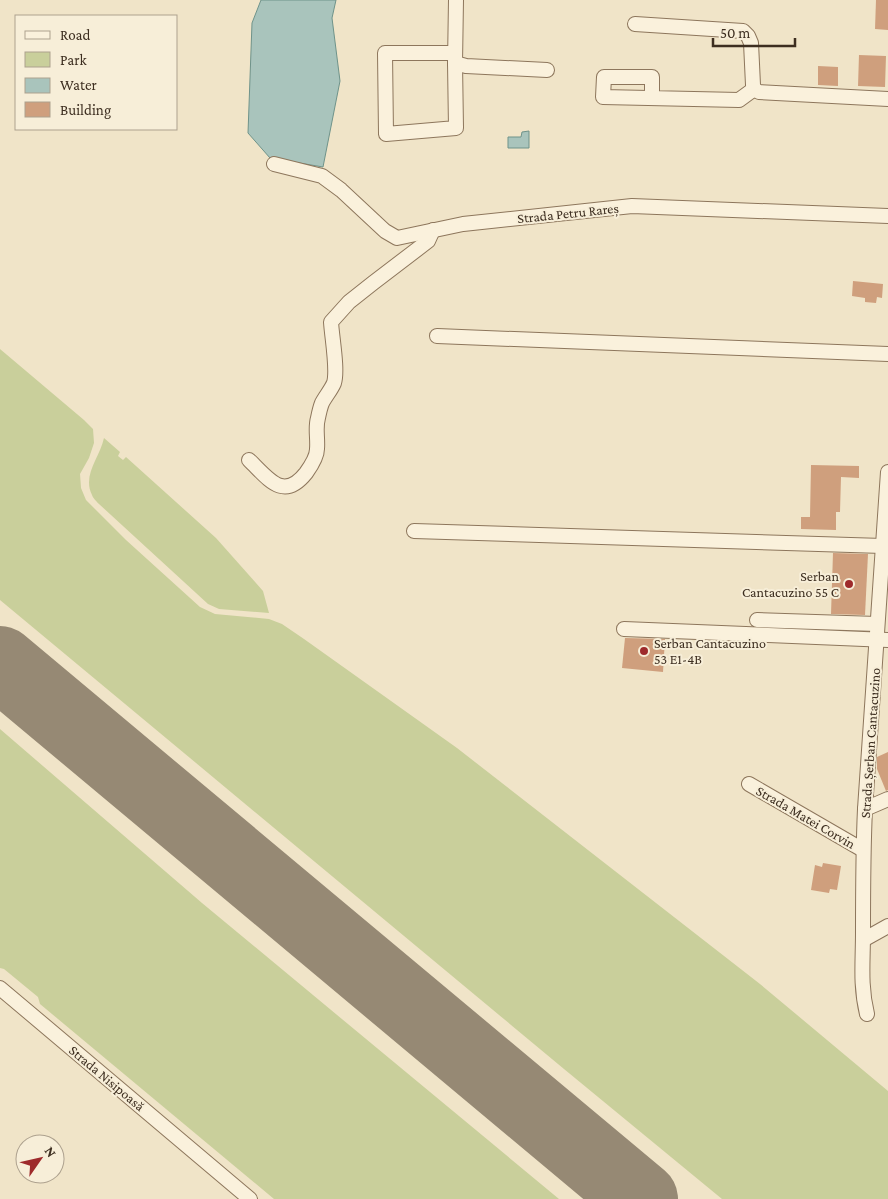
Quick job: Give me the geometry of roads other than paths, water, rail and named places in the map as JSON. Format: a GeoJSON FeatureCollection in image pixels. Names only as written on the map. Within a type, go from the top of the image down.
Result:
{"type":"FeatureCollection","features":[{"type":"Feature","properties":{"kind":"street"},"geometry":{"type":"LineString","coordinates":[[456,0],[455,58],[456,128],[386,134],[385,53],[455,58],[466,66],[547,70]]}},
{"type":"Feature","properties":{"kind":"street"},"geometry":{"type":"LineString","coordinates":[[635,24],[742,31],[748,36],[751,43],[752,84],[754,89],[759,92],[888,99]]}},
{"type":"Feature","properties":{"kind":"street"},"geometry":{"type":"LineString","coordinates":[[652,98],[739,100],[754,89]]}},
{"type":"Feature","properties":{"kind":"street","name":"Strada Petru Rareș"},"geometry":{"type":"LineString","coordinates":[[274,164],[322,176],[341,190],[385,231],[397,238],[463,224],[632,206],[888,216]]}},
{"type":"Feature","properties":{"kind":"street"},"geometry":{"type":"LineString","coordinates":[[249,460],[274,483],[283,487],[292,486],[311,467],[317,450],[317,419],[321,405],[334,384],[336,373],[331,322],[349,302],[428,241],[433,230]]}},
{"type":"Feature","properties":{"kind":"street"},"geometry":{"type":"LineString","coordinates":[[437,336],[885,354]]}},
{"type":"Feature","properties":{"kind":"street","name":"Strada Șerban Cantacuzino"},"geometry":{"type":"LineString","coordinates":[[867,1014],[862,990],[861,968],[865,809],[882,640],[878,624],[888,472]]}},
{"type":"Feature","properties":{"kind":"street"},"geometry":{"type":"LineString","coordinates":[[414,531],[883,546]]}},
{"type":"Feature","properties":{"kind":"street"},"geometry":{"type":"LineString","coordinates":[[757,620],[878,624]]}},
{"type":"Feature","properties":{"kind":"street"},"geometry":{"type":"LineString","coordinates":[[624,629],[882,640]]}},
{"type":"Feature","properties":{"kind":"street","name":"Strada Matei Corvin"},"geometry":{"type":"LineString","coordinates":[[749,784],[864,850]]}},
{"type":"Feature","properties":{"kind":"street"},"geometry":{"type":"LineString","coordinates":[[865,809],[888,798]]}},
{"type":"Feature","properties":{"kind":"street"},"geometry":{"type":"LineString","coordinates":[[863,940],[888,926]]}},
{"type":"Feature","properties":{"kind":"street","name":"Strada Nisipoasă"},"geometry":{"type":"LineString","coordinates":[[0,988],[250,1199]]}},
{"type":"Feature","properties":{"kind":"water"},"geometry":{"type":"Polygon","coordinates":[[[261,0],[336,0],[332,18],[340,81],[323,167],[270,158],[248,133],[252,23],[261,0]]]}},
{"type":"Feature","properties":{"kind":"water"},"geometry":{"type":"Polygon","coordinates":[[[529,131],[529,148],[508,148],[508,137],[521,137],[522,132],[529,131]]]}},
{"type":"Feature","properties":{"kind":"place","name":"Serban Cantacuzino 55 C"},"geometry":{"type":"Point","coordinates":[849,584]}},
{"type":"Feature","properties":{"kind":"place","name":"Serban Cantacuzino 53 E1-4B"},"geometry":{"type":"Point","coordinates":[644,651]}}]}
